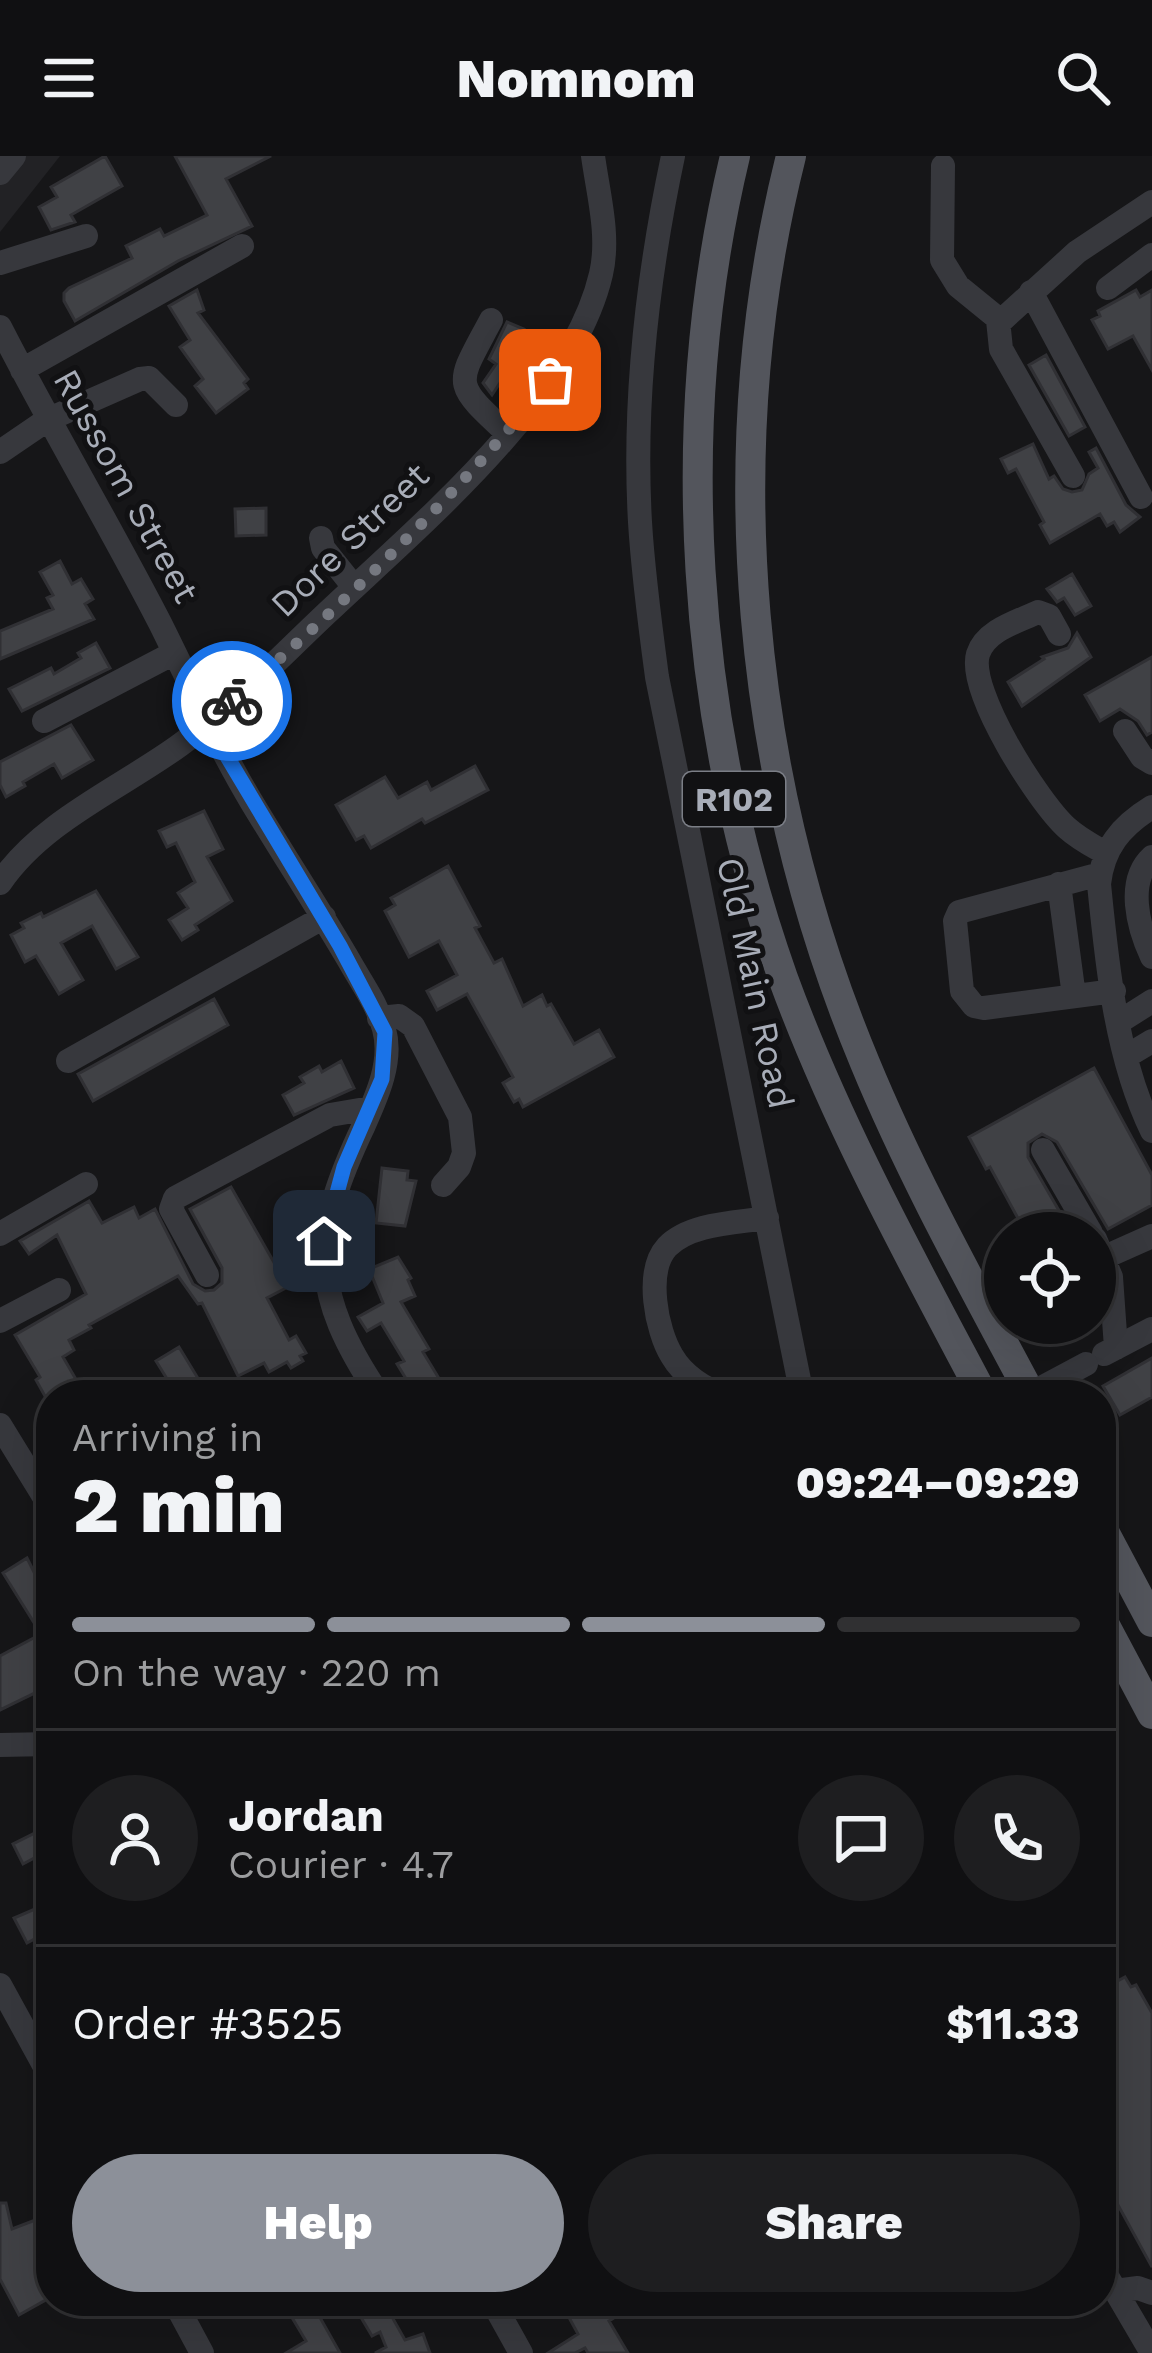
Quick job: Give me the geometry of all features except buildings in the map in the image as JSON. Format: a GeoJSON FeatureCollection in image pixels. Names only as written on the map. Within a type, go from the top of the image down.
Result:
{"type":"FeatureCollection","features":[{"type":"Feature","properties":{"kind":"main road","name":"R102"},"geometry":{"type":"LineString","coordinates":[[734,156],[712,282],[698,470],[709,657],[727,769],[762,913],[802,1027],[845,1129],[975,1380]]}},
{"type":"Feature","properties":{"kind":"main road","name":"R102"},"geometry":{"type":"LineString","coordinates":[[791,156],[764,300],[752,458],[759,664],[783,798],[807,900],[863,1060],[1022,1380]]}},
{"type":"Feature","properties":{"kind":"main road"},"geometry":{"type":"LineString","coordinates":[[1116,1554],[1152,1622]]}},
{"type":"Feature","properties":{"kind":"main road"},"geometry":{"type":"LineString","coordinates":[[1116,1646],[1152,1714]]}},
{"type":"Feature","properties":{"kind":"street","name":"Dore Street"},"geometry":{"type":"LineString","coordinates":[[0,883],[48,833],[207,723],[439,507],[507,433],[550,380],[572,343],[602,272],[603,232],[592,156]]}},
{"type":"Feature","properties":{"kind":"street","name":"Old Main Road"},"geometry":{"type":"LineString","coordinates":[[673,156],[659,221],[646,335],[640,518],[644,560],[657,677],[799,1380]]}},
{"type":"Feature","properties":{"kind":"street"},"geometry":{"type":"LineString","coordinates":[[943,166],[942,260],[958,286],[1002,320]]}},
{"type":"Feature","properties":{"kind":"street"},"geometry":{"type":"LineString","coordinates":[[1073,476],[1000,349],[1002,320],[1077,252],[1152,202]]}},
{"type":"Feature","properties":{"kind":"street"},"geometry":{"type":"LineString","coordinates":[[0,263],[86,236]]}},
{"type":"Feature","properties":{"kind":"street"},"geometry":{"type":"LineString","coordinates":[[22,370],[242,246]]}},
{"type":"Feature","properties":{"kind":"street"},"geometry":{"type":"LineString","coordinates":[[1108,288],[1152,255]]}},
{"type":"Feature","properties":{"kind":"street"},"geometry":{"type":"LineString","coordinates":[[1031,292],[1141,497]]}},
{"type":"Feature","properties":{"kind":"street"},"geometry":{"type":"LineString","coordinates":[[491,320],[462,374],[463,385],[507,433]]}},
{"type":"Feature","properties":{"kind":"street","name":"Russom Street"},"geometry":{"type":"LineString","coordinates":[[0,327],[207,723],[324,917],[385,1032],[385,1064],[330,1208],[324,1273],[345,1344],[369,1380]]}},
{"type":"Feature","properties":{"kind":"street"},"geometry":{"type":"LineString","coordinates":[[0,452],[47,420],[149,378],[176,404]]}},
{"type":"Feature","properties":{"kind":"street"},"geometry":{"type":"LineString","coordinates":[[321,538],[323,548],[354,587]]}},
{"type":"Feature","properties":{"kind":"street"},"geometry":{"type":"LineString","coordinates":[[1059,634],[1049,616],[1039,612],[987,639],[976,668],[1015,760],[1046,806],[1104,864]]}},
{"type":"Feature","properties":{"kind":"street"},"geometry":{"type":"LineString","coordinates":[[44,721],[174,653]]}},
{"type":"Feature","properties":{"kind":"street"},"geometry":{"type":"LineString","coordinates":[[1124,731],[1142,758],[1152,763]]}},
{"type":"Feature","properties":{"kind":"street"},"geometry":{"type":"LineString","coordinates":[[1152,807],[1118,832],[1104,864],[1104,931],[1119,1022],[1152,1131]]}},
{"type":"Feature","properties":{"kind":"street"},"geometry":{"type":"LineString","coordinates":[[1152,857],[1143,866],[1137,889],[1152,956]]}},
{"type":"Feature","properties":{"kind":"street"},"geometry":{"type":"LineString","coordinates":[[1104,864],[1059,884],[959,913],[955,921],[962,991],[974,1006],[1114,991]]}},
{"type":"Feature","properties":{"kind":"street"},"geometry":{"type":"LineString","coordinates":[[1059,884],[1074,996]]}},
{"type":"Feature","properties":{"kind":"street"},"geometry":{"type":"LineString","coordinates":[[68,1061],[324,917]]}},
{"type":"Feature","properties":{"kind":"street"},"geometry":{"type":"LineString","coordinates":[[1119,1022],[1152,1001]]}},
{"type":"Feature","properties":{"kind":"street"},"geometry":{"type":"LineString","coordinates":[[380,1018],[399,1016],[411,1023],[460,1117],[465,1134],[462,1160],[443,1186]]}},
{"type":"Feature","properties":{"kind":"street"},"geometry":{"type":"LineString","coordinates":[[1127,1056],[1152,1041]]}},
{"type":"Feature","properties":{"kind":"street"},"geometry":{"type":"LineString","coordinates":[[385,1064],[425,1051]]}},
{"type":"Feature","properties":{"kind":"street"},"geometry":{"type":"LineString","coordinates":[[207,1275],[171,1209],[175,1198],[330,1115],[371,1108]]}},
{"type":"Feature","properties":{"kind":"street"},"geometry":{"type":"LineString","coordinates":[[1043,1150],[1079,1212]]}},
{"type":"Feature","properties":{"kind":"street"},"geometry":{"type":"LineString","coordinates":[[0,1234],[86,1184]]}},
{"type":"Feature","properties":{"kind":"street"},"geometry":{"type":"LineString","coordinates":[[694,1380],[672,1355],[664,1337],[655,1271],[660,1258],[677,1239],[694,1231],[767,1218]]}},
{"type":"Feature","properties":{"kind":"street"},"geometry":{"type":"LineString","coordinates":[[1116,1241],[1152,1236]]}},
{"type":"Feature","properties":{"kind":"street"},"geometry":{"type":"LineString","coordinates":[[0,1321],[58,1289]]}},
{"type":"Feature","properties":{"kind":"street"},"geometry":{"type":"LineString","coordinates":[[1057,1380],[1152,1329]]}},
{"type":"Feature","properties":{"kind":"street"},"geometry":{"type":"LineString","coordinates":[[1115,1344],[1116,1348]]}},
{"type":"Feature","properties":{"kind":"street"},"geometry":{"type":"LineString","coordinates":[[0,1426],[36,1484]]}},
{"type":"Feature","properties":{"kind":"street"},"geometry":{"type":"LineString","coordinates":[[0,1745],[36,1744]]}},
{"type":"Feature","properties":{"kind":"street"},"geometry":{"type":"LineString","coordinates":[[0,1985],[36,2051]]}},
{"type":"Feature","properties":{"kind":"street"},"geometry":{"type":"LineString","coordinates":[[1116,2290],[1138,2288],[1152,2293]]}},
{"type":"Feature","properties":{"kind":"street"},"geometry":{"type":"LineString","coordinates":[[1116,2292],[1152,2353]]}},
{"type":"Feature","properties":{"kind":"street"},"geometry":{"type":"LineString","coordinates":[[182,2316],[202,2353]]}},
{"type":"Feature","properties":{"kind":"street"},"geometry":{"type":"LineString","coordinates":[[500,2316],[521,2353]]}},
{"type":"Feature","properties":{"kind":"shaded area"},"geometry":{"type":"Polygon","coordinates":[[[0,156],[60,156],[0,232],[0,156]]]}},
{"type":"Feature","properties":{"kind":"way so far"},"geometry":{"type":"LineString","coordinates":[[232,701],[439,507],[550,380]]}},
{"type":"Feature","properties":{"kind":"route"},"geometry":{"type":"LineString","coordinates":[[232,701],[207,723],[374,1003],[385,1032],[382,1079],[344,1167],[324,1241]]}}]}
